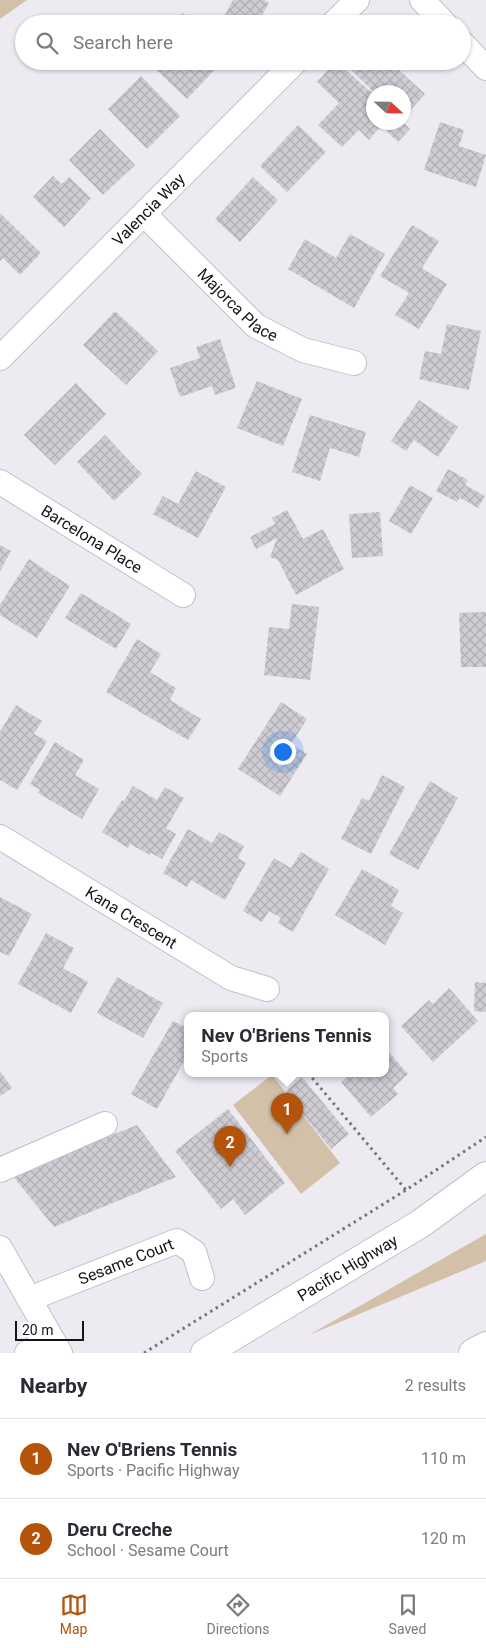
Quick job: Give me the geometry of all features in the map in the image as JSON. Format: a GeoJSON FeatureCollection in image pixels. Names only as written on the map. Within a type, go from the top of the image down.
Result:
{"type":"FeatureCollection","features":[{"type":"Feature","properties":{"kind":"main road","name":"Pacific Highway"},"geometry":{"type":"LineString","coordinates":[[205,1353],[420,1224],[486,1176]]}},
{"type":"Feature","properties":{"kind":"main road"},"geometry":{"type":"LineString","coordinates":[[473,1353],[486,1346]]}},
{"type":"Feature","properties":{"kind":"street"},"geometry":{"type":"LineString","coordinates":[[342,15],[357,0]]}},
{"type":"Feature","properties":{"kind":"street"},"geometry":{"type":"LineString","coordinates":[[422,0],[436,15]]}},
{"type":"Feature","properties":{"kind":"street"},"geometry":{"type":"LineString","coordinates":[[471,52],[486,68]]}},
{"type":"Feature","properties":{"kind":"street","name":"Valencia Way"},"geometry":{"type":"LineString","coordinates":[[0,358],[287,70]]}},
{"type":"Feature","properties":{"kind":"street","name":"Majorca Place"},"geometry":{"type":"LineString","coordinates":[[144,214],[256,326],[303,350],[354,363]]}},
{"type":"Feature","properties":{"kind":"street","name":"Barcelona Place"},"geometry":{"type":"LineString","coordinates":[[0,482],[183,595]]}},
{"type":"Feature","properties":{"kind":"street","name":"Kana Crescent"},"geometry":{"type":"LineString","coordinates":[[0,837],[230,978],[267,989]]}},
{"type":"Feature","properties":{"kind":"street"},"geometry":{"type":"LineString","coordinates":[[0,1170],[105,1124]]}},
{"type":"Feature","properties":{"kind":"street","name":"Sesame Court"},"geometry":{"type":"LineString","coordinates":[[29,1299],[177,1241],[194,1252],[202,1278]]}},
{"type":"Feature","properties":{"kind":"street"},"geometry":{"type":"LineString","coordinates":[[0,1248],[55,1345],[27,1353]]}},
{"type":"Feature","properties":{"kind":"path"},"geometry":{"type":"LineString","coordinates":[[311,1077],[406,1190]]}},
{"type":"Feature","properties":{"kind":"path"},"geometry":{"type":"LineString","coordinates":[[144,1353],[406,1190],[486,1137]]}},
{"type":"Feature","properties":{"kind":"shaded area"},"geometry":{"type":"Polygon","coordinates":[[[0,0],[27,0],[0,19],[0,0]]]}},
{"type":"Feature","properties":{"kind":"shaded area"},"geometry":{"type":"Polygon","coordinates":[[[269,1077],[274,1077],[340,1163],[301,1194],[233,1105],[269,1077]]]}},
{"type":"Feature","properties":{"kind":"shaded area"},"geometry":{"type":"Polygon","coordinates":[[[486,1234],[486,1261],[309,1335],[486,1234]]]}},
{"type":"Feature","properties":{"kind":"building"},"geometry":{"type":"Polygon","coordinates":[[[233,0],[264,0],[269,3],[262,15],[225,15],[233,0]]]}},
{"type":"Feature","properties":{"kind":"building"},"geometry":{"type":"Polygon","coordinates":[[[156,70],[214,70],[187,99],[156,70]]]}},
{"type":"Feature","properties":{"kind":"building"},"geometry":{"type":"Polygon","coordinates":[[[328,70],[346,70],[366,88],[366,130],[378,130],[369,140],[359,130],[342,147],[318,125],[339,103],[317,82],[328,70]]]}},
{"type":"Feature","properties":{"kind":"building"},"geometry":{"type":"Polygon","coordinates":[[[351,70],[399,70],[425,94],[411,109],[411,85],[367,85],[351,70]]]}},
{"type":"Feature","properties":{"kind":"building"},"geometry":{"type":"Polygon","coordinates":[[[141,76],[180,116],[147,149],[108,109],[141,76]]]}},
{"type":"Feature","properties":{"kind":"building"},"geometry":{"type":"Polygon","coordinates":[[[440,122],[464,130],[459,146],[486,155],[476,187],[424,170],[440,122]]]}},
{"type":"Feature","properties":{"kind":"building"},"geometry":{"type":"Polygon","coordinates":[[[298,125],[326,152],[287,192],[260,166],[298,125]]]}},
{"type":"Feature","properties":{"kind":"building"},"geometry":{"type":"Polygon","coordinates":[[[100,129],[135,165],[103,195],[69,160],[100,129]]]}},
{"type":"Feature","properties":{"kind":"building"},"geometry":{"type":"Polygon","coordinates":[[[385,130],[409,130],[398,142],[385,130]]]}},
{"type":"Feature","properties":{"kind":"building"},"geometry":{"type":"Polygon","coordinates":[[[53,176],[62,184],[69,177],[91,198],[64,227],[33,197],[53,176]]]}},
{"type":"Feature","properties":{"kind":"building"},"geometry":{"type":"Polygon","coordinates":[[[253,177],[278,200],[240,242],[215,219],[253,177]]]}},
{"type":"Feature","properties":{"kind":"building"},"geometry":{"type":"Polygon","coordinates":[[[0,213],[41,253],[20,275],[3,258],[0,261],[0,213]]]}},
{"type":"Feature","properties":{"kind":"building"},"geometry":{"type":"Polygon","coordinates":[[[412,225],[439,241],[422,268],[447,284],[419,329],[395,315],[409,293],[380,276],[412,225]]]}},
{"type":"Feature","properties":{"kind":"building"},"geometry":{"type":"Polygon","coordinates":[[[350,234],[385,254],[354,308],[288,269],[305,239],[336,258],[350,234]]]}},
{"type":"Feature","properties":{"kind":"building"},"geometry":{"type":"Polygon","coordinates":[[[115,311],[158,351],[126,385],[83,345],[115,311]]]}},
{"type":"Feature","properties":{"kind":"building"},"geometry":{"type":"Polygon","coordinates":[[[447,324],[481,331],[469,390],[419,379],[425,351],[441,354],[447,324]]]}},
{"type":"Feature","properties":{"kind":"building"},"geometry":{"type":"Polygon","coordinates":[[[220,339],[236,388],[215,395],[212,386],[180,397],[170,368],[200,358],[196,347],[220,339]]]}},
{"type":"Feature","properties":{"kind":"building"},"geometry":{"type":"Polygon","coordinates":[[[257,381],[302,399],[283,446],[237,428],[257,381]]]}},
{"type":"Feature","properties":{"kind":"building"},"geometry":{"type":"Polygon","coordinates":[[[76,383],[106,414],[55,465],[24,435],[76,383]]]}},
{"type":"Feature","properties":{"kind":"building"},"geometry":{"type":"Polygon","coordinates":[[[419,400],[458,427],[438,457],[414,440],[406,451],[391,441],[419,400]]]}},
{"type":"Feature","properties":{"kind":"building"},"geometry":{"type":"Polygon","coordinates":[[[310,415],[366,432],[359,457],[330,448],[320,481],[292,472],[310,415]]]}},
{"type":"Feature","properties":{"kind":"building"},"geometry":{"type":"Polygon","coordinates":[[[105,435],[142,474],[114,501],[77,462],[105,435]]]}},
{"type":"Feature","properties":{"kind":"building"},"geometry":{"type":"Polygon","coordinates":[[[448,469],[468,480],[465,485],[485,496],[478,508],[460,498],[457,502],[436,491],[448,469]]]}},
{"type":"Feature","properties":{"kind":"building"},"geometry":{"type":"Polygon","coordinates":[[[196,471],[226,487],[198,538],[153,514],[163,496],[178,504],[196,471]]]}},
{"type":"Feature","properties":{"kind":"building"},"geometry":{"type":"Polygon","coordinates":[[[410,485],[433,498],[411,534],[389,521],[410,485]]]}},
{"type":"Feature","properties":{"kind":"building"},"geometry":{"type":"Polygon","coordinates":[[[287,510],[303,539],[323,529],[344,569],[296,595],[278,560],[270,557],[277,538],[256,549],[250,537],[275,524],[272,518],[287,510]]]}},
{"type":"Feature","properties":{"kind":"building"},"geometry":{"type":"Polygon","coordinates":[[[380,512],[383,556],[352,558],[349,514],[380,512]]]}},
{"type":"Feature","properties":{"kind":"building"},"geometry":{"type":"Polygon","coordinates":[[[0,545],[11,551],[0,571],[0,545]]]}},
{"type":"Feature","properties":{"kind":"building"},"geometry":{"type":"Polygon","coordinates":[[[29,559],[70,586],[37,638],[0,615],[0,605],[29,559]]]}},
{"type":"Feature","properties":{"kind":"building"},"geometry":{"type":"Polygon","coordinates":[[[81,593],[131,624],[116,649],[65,618],[81,593]]]}},
{"type":"Feature","properties":{"kind":"building"},"geometry":{"type":"Polygon","coordinates":[[[292,604],[319,607],[310,680],[264,675],[269,627],[289,629],[292,604]]]}},
{"type":"Feature","properties":{"kind":"building"},"geometry":{"type":"Polygon","coordinates":[[[486,612],[486,667],[461,667],[459,613],[486,612]]]}},
{"type":"Feature","properties":{"kind":"building"},"geometry":{"type":"Polygon","coordinates":[[[137,639],[161,654],[150,672],[176,688],[170,700],[201,719],[188,740],[106,692],[137,639]]]}},
{"type":"Feature","properties":{"kind":"building"},"geometry":{"type":"Polygon","coordinates":[[[281,702],[307,719],[291,744],[307,754],[280,796],[238,769],[281,702]]]}},
{"type":"Feature","properties":{"kind":"building"},"geometry":{"type":"Polygon","coordinates":[[[16,705],[42,721],[34,734],[47,741],[17,790],[0,780],[0,732],[16,705]]]}},
{"type":"Feature","properties":{"kind":"building"},"geometry":{"type":"Polygon","coordinates":[[[55,742],[84,760],[75,775],[99,789],[82,819],[38,793],[40,790],[30,784],[55,742]]]}},
{"type":"Feature","properties":{"kind":"building"},"geometry":{"type":"Polygon","coordinates":[[[382,775],[405,787],[371,854],[341,839],[362,798],[369,801],[382,775]]]}},
{"type":"Feature","properties":{"kind":"building"},"geometry":{"type":"Polygon","coordinates":[[[430,781],[458,798],[418,870],[389,854],[430,781]]]}},
{"type":"Feature","properties":{"kind":"building"},"geometry":{"type":"Polygon","coordinates":[[[133,786],[157,800],[165,787],[184,798],[166,828],[176,834],[162,859],[130,844],[128,848],[102,832],[133,786]]]}},
{"type":"Feature","properties":{"kind":"building"},"geometry":{"type":"Polygon","coordinates":[[[188,829],[212,843],[219,832],[244,846],[238,858],[246,863],[225,900],[191,880],[187,887],[163,873],[188,829]]]}},
{"type":"Feature","properties":{"kind":"building"},"geometry":{"type":"Polygon","coordinates":[[[301,852],[329,869],[293,932],[278,923],[281,918],[269,911],[262,922],[243,911],[274,858],[291,868],[301,852]]]}},
{"type":"Feature","properties":{"kind":"building"},"geometry":{"type":"Polygon","coordinates":[[[362,869],[399,890],[391,906],[403,913],[385,945],[335,915],[362,869]]]}},
{"type":"Feature","properties":{"kind":"building"},"geometry":{"type":"Polygon","coordinates":[[[0,897],[32,914],[9,956],[0,952],[0,897]]]}},
{"type":"Feature","properties":{"kind":"building"},"geometry":{"type":"Polygon","coordinates":[[[46,933],[74,948],[63,968],[88,982],[71,1013],[18,984],[46,933]]]}},
{"type":"Feature","properties":{"kind":"building"},"geometry":{"type":"Polygon","coordinates":[[[117,977],[163,1003],[143,1038],[97,1013],[117,977]]]}},
{"type":"Feature","properties":{"kind":"building"},"geometry":{"type":"Polygon","coordinates":[[[475,982],[486,983],[486,1012],[474,1011],[475,982]]]}},
{"type":"Feature","properties":{"kind":"building"},"geometry":{"type":"Polygon","coordinates":[[[449,988],[478,1021],[433,1062],[401,1026],[429,1000],[433,1004],[449,988]]]}},
{"type":"Feature","properties":{"kind":"building"},"geometry":{"type":"Polygon","coordinates":[[[173,1021],[184,1027],[184,1061],[157,1109],[131,1094],[173,1021]]]}},
{"type":"Feature","properties":{"kind":"building"},"geometry":{"type":"Polygon","coordinates":[[[389,1052],[408,1074],[393,1088],[398,1094],[371,1117],[341,1082],[347,1077],[389,1077],[389,1052]]]}},
{"type":"Feature","properties":{"kind":"building"},"geometry":{"type":"Polygon","coordinates":[[[0,1071],[12,1088],[0,1096],[0,1071]]]}},
{"type":"Feature","properties":{"kind":"building"},"geometry":{"type":"Polygon","coordinates":[[[302,1077],[349,1134],[331,1149],[285,1092],[302,1077]]]}},
{"type":"Feature","properties":{"kind":"building"},"geometry":{"type":"Polygon","coordinates":[[[228,1109],[285,1183],[245,1215],[233,1199],[221,1209],[175,1151],[228,1109]]]}},
{"type":"Feature","properties":{"kind":"building"},"geometry":{"type":"Polygon","coordinates":[[[137,1125],[176,1177],[54,1227],[12,1175],[137,1125]]]}},
{"type":"Feature","properties":{"kind":"place","name":"Nev O'Briens Tennis"},"geometry":{"type":"Point","coordinates":[287,1134]}},
{"type":"Feature","properties":{"kind":"place","name":"Deru Creche"},"geometry":{"type":"Point","coordinates":[230,1167]}}]}
